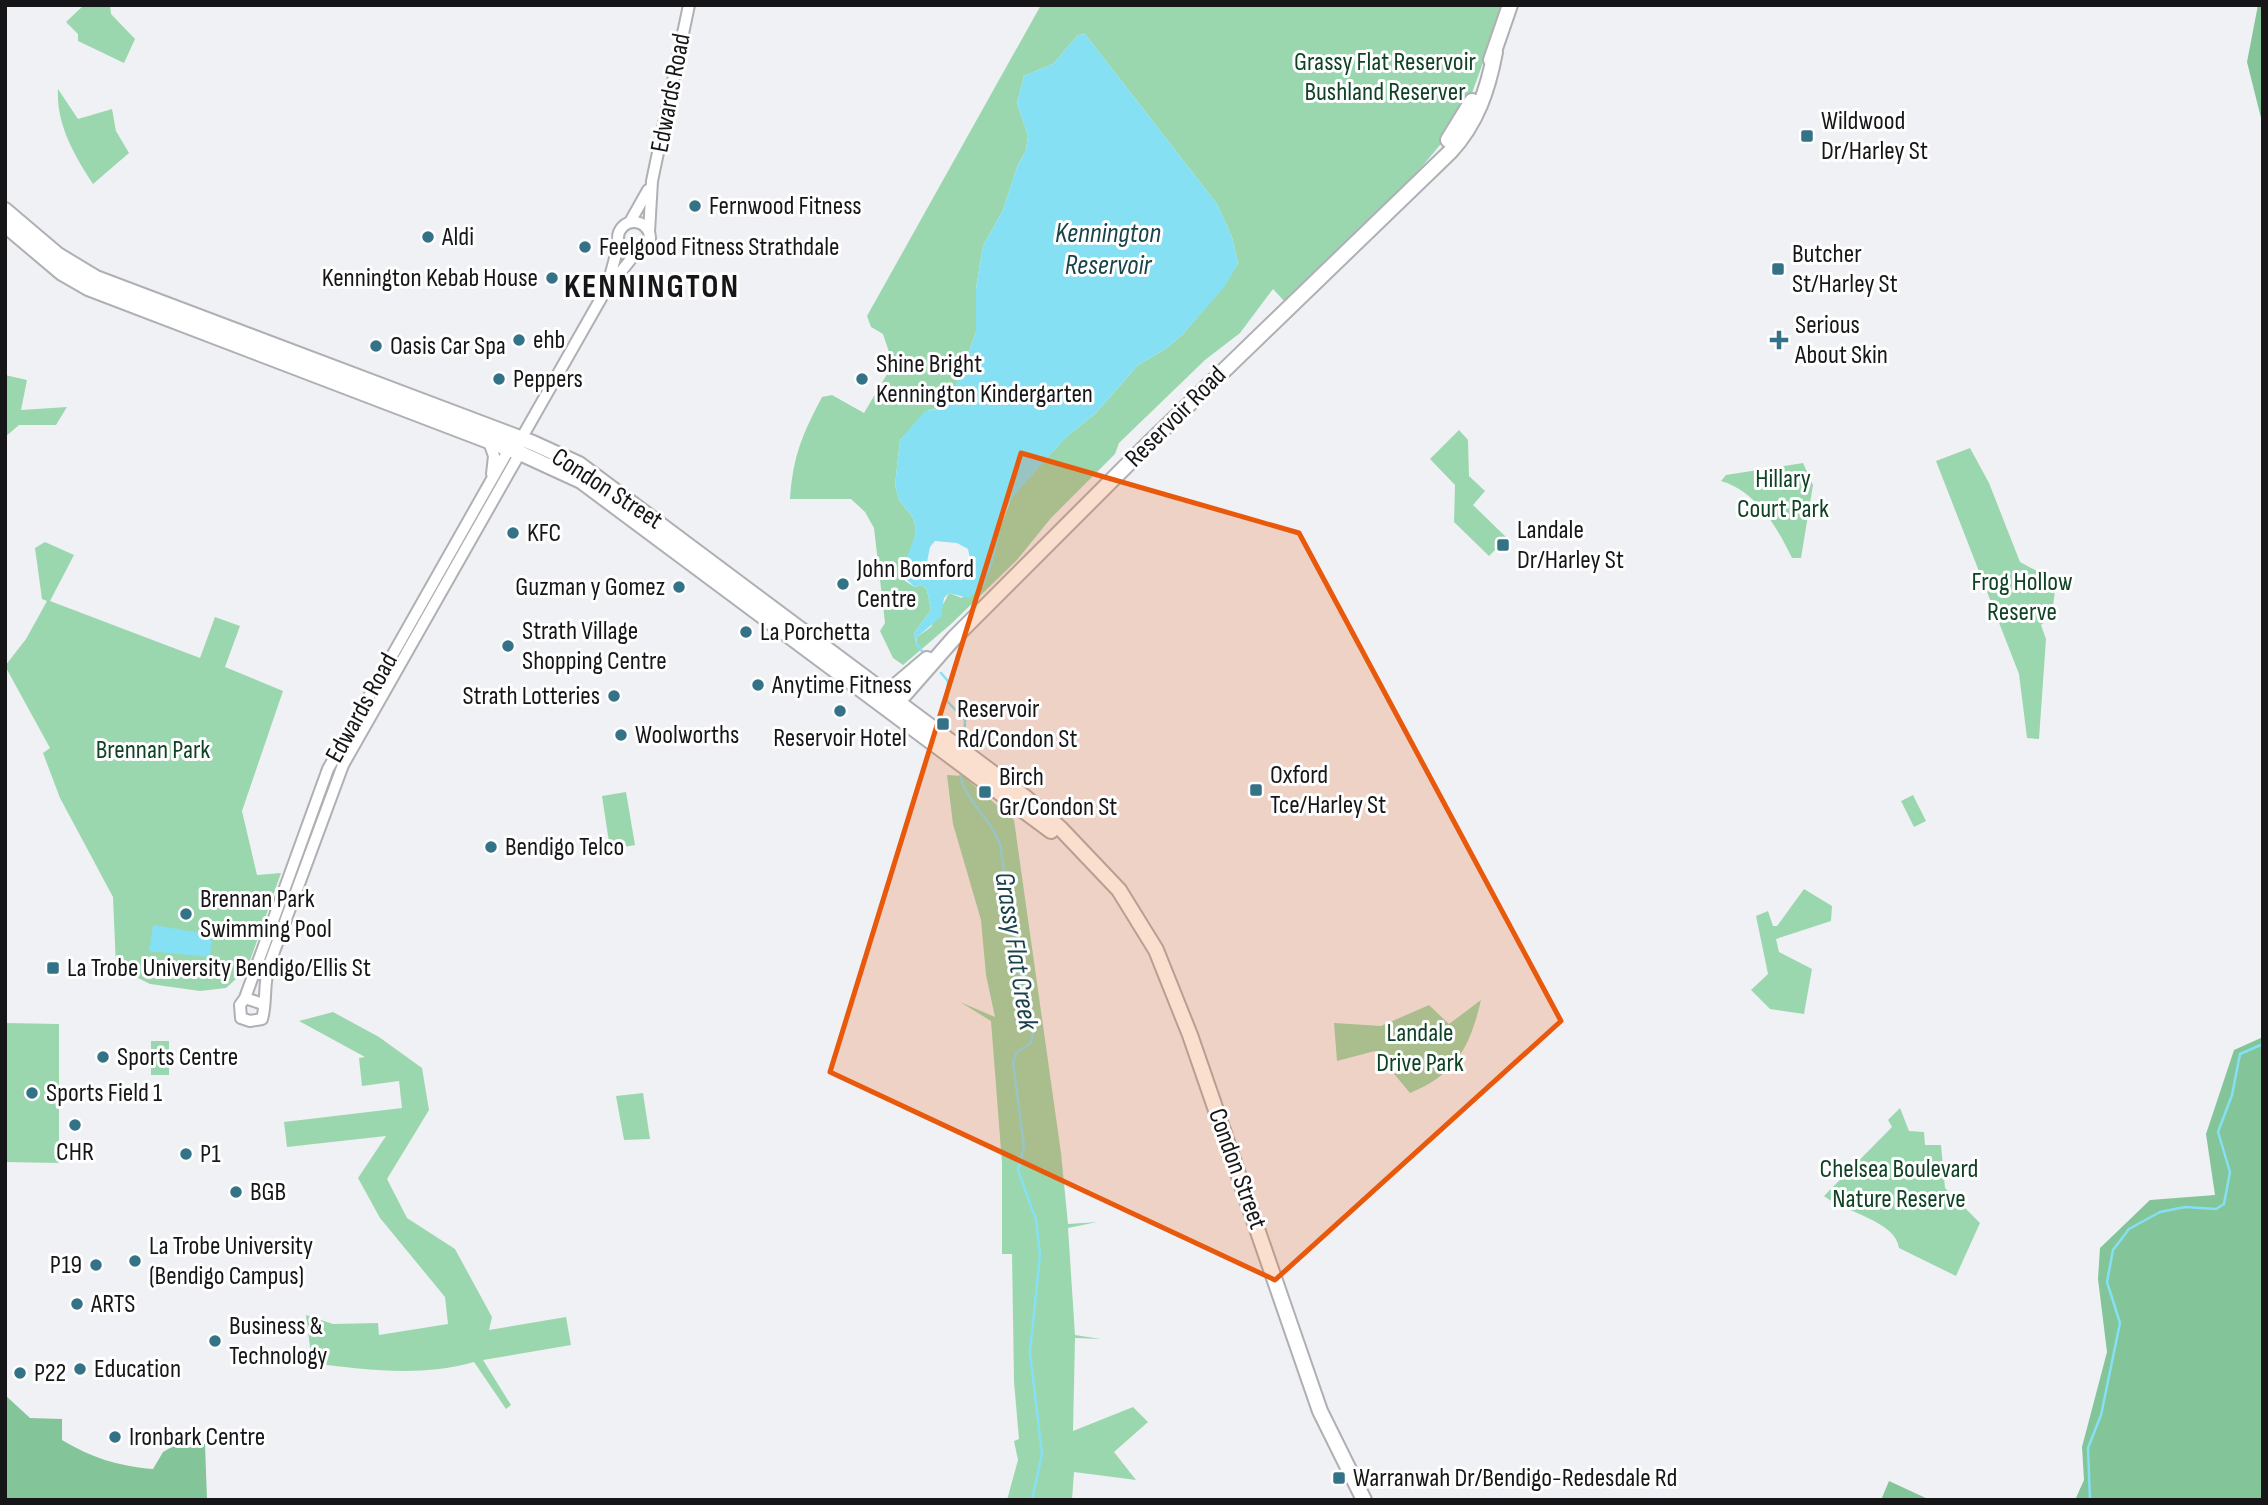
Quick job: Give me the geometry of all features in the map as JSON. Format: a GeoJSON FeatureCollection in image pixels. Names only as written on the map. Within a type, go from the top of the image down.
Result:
{"type":"FeatureCollection","features":[{"type":"Feature","properties":{"kind":"main road","name":"Reservoir Road"},"geometry":{"type":"LineString","coordinates":[[887,698],[954,638],[1399,199],[1455,130],[1495,52],[1510,5]]}},
{"type":"Feature","properties":{"kind":"main road","name":"Condon Street"},"geometry":{"type":"LineString","coordinates":[[5,210],[83,272],[177,316],[489,442],[568,458],[603,479],[792,629],[887,698],[1102,871],[1136,915],[1156,950],[1190,1035],[1320,1411],[1351,1477],[1367,1500]]}},
{"type":"Feature","properties":{"kind":"main road","name":"Condon Street"},"geometry":{"type":"LineString","coordinates":[[5,225],[75,282],[356,377],[517,447]]}},
{"type":"Feature","properties":{"kind":"main road"},"geometry":{"type":"LineString","coordinates":[[356,377],[384,394],[387,402]]}},
{"type":"Feature","properties":{"kind":"street","name":"Edwards Road"},"geometry":{"type":"LineString","coordinates":[[649,232],[652,181],[689,5]]}},
{"type":"Feature","properties":{"kind":"street","name":"Edwards Road"},"geometry":{"type":"LineString","coordinates":[[630,222],[652,181]]}},
{"type":"Feature","properties":{"kind":"street"},"geometry":{"type":"LineString","coordinates":[[630,222],[642,224],[649,232],[649,245],[635,254],[625,251],[619,243],[621,229],[630,222]]}},
{"type":"Feature","properties":{"kind":"street","name":"Edwards Road"},"geometry":{"type":"LineString","coordinates":[[263,1004],[263,987],[269,965],[340,773],[604,293],[616,262],[619,243]]}},
{"type":"Feature","properties":{"kind":"street","name":"Edwards Road"},"geometry":{"type":"LineString","coordinates":[[604,293],[635,254]]}},
{"type":"Feature","properties":{"kind":"street"},"geometry":{"type":"LineString","coordinates":[[489,442],[494,460],[489,483]]}},
{"type":"Feature","properties":{"kind":"street","name":"Edwards Road"},"geometry":{"type":"LineString","coordinates":[[245,998],[328,769],[489,483],[517,447]]}},
{"type":"Feature","properties":{"kind":"street"},"geometry":{"type":"LineString","coordinates":[[245,998],[263,1004],[261,1019],[242,1019],[239,1009],[245,998]]}},
{"type":"Feature","properties":{"kind":"highlighted area"},"geometry":{"type":"Polygon","coordinates":[[[1021,453],[1299,533],[1561,1021],[1275,1280],[830,1072],[1021,453]]]}},
{"type":"Feature","properties":{"kind":"green space"},"geometry":{"type":"Polygon","coordinates":[[[84,5],[110,5],[111,14],[135,39],[124,63],[78,41],[78,34],[66,22],[84,5]]]}},
{"type":"Feature","properties":{"kind":"green space","name":"Grassy Flat Reservoir Bushland Reserver"},"geometry":{"type":"Polygon","coordinates":[[[1041,5],[1504,5],[1468,104],[1445,139],[1415,175],[1285,302],[1273,289],[1240,333],[1205,360],[1119,443],[1115,454],[1051,518],[1017,560],[951,624],[903,665],[893,658],[880,631],[885,623],[874,528],[865,512],[851,499],[790,499],[793,470],[800,446],[822,397],[832,395],[864,413],[893,364],[883,334],[871,327],[867,316],[1041,5]],[[1085,34],[1078,35],[1053,64],[1024,76],[1017,103],[1028,136],[1026,150],[1017,167],[1003,210],[983,246],[976,288],[976,332],[948,407],[929,410],[900,440],[895,485],[899,500],[914,519],[916,532],[909,560],[901,573],[905,581],[915,587],[922,585],[927,590],[931,610],[914,633],[916,643],[917,637],[931,627],[949,593],[962,598],[999,531],[1011,499],[1019,489],[1064,439],[1096,413],[1138,365],[1167,348],[1183,334],[1225,285],[1238,263],[1232,237],[1217,204],[1085,34]]]}},
{"type":"Feature","properties":{"kind":"green space"},"geometry":{"type":"Polygon","coordinates":[[[2258,5],[2263,5],[2263,126],[2247,62],[2258,5]]]}},
{"type":"Feature","properties":{"kind":"green space"},"geometry":{"type":"Polygon","coordinates":[[[58,89],[78,119],[112,109],[116,131],[129,153],[93,184],[63,127],[58,89]]]}},
{"type":"Feature","properties":{"kind":"green space"},"geometry":{"type":"Polygon","coordinates":[[[5,375],[27,380],[21,410],[67,407],[56,425],[19,425],[5,437],[5,375]]]}},
{"type":"Feature","properties":{"kind":"green space"},"geometry":{"type":"Polygon","coordinates":[[[1459,430],[1468,440],[1469,476],[1485,491],[1473,505],[1507,538],[1489,556],[1454,522],[1455,485],[1430,459],[1459,430]]]}},
{"type":"Feature","properties":{"kind":"green space","name":"Frog Hollow Reserve"},"geometry":{"type":"Polygon","coordinates":[[[1970,448],[1989,483],[2020,562],[2056,581],[2052,616],[2041,625],[2046,639],[2039,739],[2027,738],[2019,674],[1936,461],[1970,448]]]}},
{"type":"Feature","properties":{"kind":"green space","name":"Hillary Court Park"},"geometry":{"type":"Polygon","coordinates":[[[1803,463],[1813,485],[1801,558],[1792,558],[1780,534],[1755,502],[1745,493],[1721,481],[1726,475],[1803,463]]]}},
{"type":"Feature","properties":{"kind":"green space","name":"Brennan Park"},"geometry":{"type":"Polygon","coordinates":[[[45,542],[74,555],[50,601],[200,658],[215,617],[240,626],[225,667],[283,691],[242,811],[257,875],[281,873],[247,969],[226,988],[200,991],[150,984],[116,967],[113,897],[60,798],[43,753],[50,748],[5,666],[26,639],[47,601],[42,599],[35,548],[45,542]]]}},
{"type":"Feature","properties":{"kind":"green space"},"geometry":{"type":"Polygon","coordinates":[[[947,775],[963,776],[1014,820],[1061,1153],[1068,1224],[1097,1222],[1068,1228],[1075,1335],[1101,1339],[1075,1338],[1073,1431],[1133,1407],[1148,1422],[1114,1452],[1136,1480],[1074,1472],[1072,1500],[1007,1500],[1018,1460],[1014,1441],[1019,1439],[1014,1382],[1012,1254],[1002,1254],[1002,1163],[991,1021],[960,1002],[995,1017],[986,975],[981,920],[953,824],[947,775]]]}},
{"type":"Feature","properties":{"kind":"green space"},"geometry":{"type":"Polygon","coordinates":[[[626,792],[635,845],[610,849],[602,796],[626,792]]]}},
{"type":"Feature","properties":{"kind":"green space"},"geometry":{"type":"Polygon","coordinates":[[[1913,795],[1926,821],[1914,827],[1901,801],[1913,795]]]}},
{"type":"Feature","properties":{"kind":"green space"},"geometry":{"type":"Polygon","coordinates":[[[1804,889],[1832,906],[1831,921],[1776,939],[1779,952],[1812,969],[1804,1014],[1770,1009],[1751,990],[1768,974],[1756,916],[1768,911],[1773,926],[1777,926],[1804,889]]]}},
{"type":"Feature","properties":{"kind":"green space","name":"Landale Drive Park"},"geometry":{"type":"Polygon","coordinates":[[[1481,1000],[1472,1032],[1459,1057],[1439,1077],[1410,1093],[1375,1051],[1337,1061],[1334,1023],[1381,1026],[1429,1005],[1449,1024],[1481,1000]]]}},
{"type":"Feature","properties":{"kind":"green space"},"geometry":{"type":"Polygon","coordinates":[[[333,1012],[379,1037],[422,1068],[429,1110],[387,1179],[407,1218],[455,1249],[492,1317],[489,1330],[566,1317],[571,1345],[483,1360],[511,1405],[506,1409],[474,1362],[414,1371],[373,1370],[312,1363],[306,1315],[333,1324],[378,1323],[379,1335],[448,1324],[445,1297],[380,1218],[358,1178],[386,1136],[287,1147],[284,1122],[402,1108],[399,1081],[362,1086],[359,1058],[365,1057],[299,1021],[333,1012]]]}},
{"type":"Feature","properties":{"kind":"green space","name":"Sports Field 1"},"geometry":{"type":"Polygon","coordinates":[[[5,1023],[59,1024],[59,1163],[5,1162],[5,1023]]]}},
{"type":"Feature","properties":{"kind":"green space"},"geometry":{"type":"Polygon","coordinates":[[[2263,1037],[2263,1500],[2075,1500],[2084,1480],[2082,1447],[2107,1352],[2098,1279],[2100,1248],[2150,1200],[2215,1195],[2206,1134],[2234,1050],[2263,1037]]]}},
{"type":"Feature","properties":{"kind":"green space"},"geometry":{"type":"Polygon","coordinates":[[[151,1041],[169,1041],[169,1075],[151,1075],[151,1041]]]}},
{"type":"Feature","properties":{"kind":"green space"},"geometry":{"type":"Polygon","coordinates":[[[643,1093],[650,1139],[624,1140],[616,1096],[643,1093]]]}},
{"type":"Feature","properties":{"kind":"green space","name":"Chelsea Boulevard Nature Reserve"},"geometry":{"type":"Polygon","coordinates":[[[1900,1108],[1909,1131],[1924,1132],[1925,1145],[1941,1145],[1945,1188],[1980,1223],[1956,1276],[1899,1248],[1896,1239],[1879,1224],[1824,1196],[1892,1127],[1888,1120],[1900,1108]]]}},
{"type":"Feature","properties":{"kind":"green space"},"geometry":{"type":"Polygon","coordinates":[[[5,1395],[30,1418],[62,1419],[62,1440],[84,1452],[128,1466],[153,1469],[163,1452],[184,1440],[205,1444],[207,1500],[5,1500],[5,1395]]]}},
{"type":"Feature","properties":{"kind":"green space"},"geometry":{"type":"Polygon","coordinates":[[[1889,1481],[1930,1500],[1881,1500],[1889,1481]]]}},
{"type":"Feature","properties":{"kind":"water","name":"Kennington Reservoir"},"geometry":{"type":"Polygon","coordinates":[[[1085,34],[1217,204],[1232,237],[1238,263],[1225,286],[1183,334],[1167,348],[1138,365],[1096,413],[1064,439],[1011,499],[1002,518],[994,559],[984,586],[968,598],[949,593],[944,598],[941,617],[917,637],[915,643],[914,633],[931,610],[927,590],[922,585],[915,587],[901,575],[916,532],[914,519],[899,500],[895,485],[900,440],[925,411],[948,407],[976,332],[976,288],[983,246],[1003,210],[1017,167],[1026,150],[1028,136],[1017,103],[1024,76],[1053,64],[1078,35],[1085,34]],[[935,541],[930,547],[925,573],[935,580],[963,580],[971,563],[968,549],[957,543],[935,541]]]}},
{"type":"Feature","properties":{"kind":"water"},"geometry":{"type":"Polygon","coordinates":[[[153,925],[212,935],[210,957],[149,951],[153,925]]]}},
{"type":"Feature","properties":{"kind":"waterway","name":"Grassy Flat Creek"},"geometry":{"type":"LineString","coordinates":[[916,643],[922,651]]}},
{"type":"Feature","properties":{"kind":"waterway","name":"Grassy Flat Creek"},"geometry":{"type":"LineString","coordinates":[[941,673],[948,681],[947,701],[965,720],[964,741]]}},
{"type":"Feature","properties":{"kind":"waterway","name":"Grassy Flat Creek"},"geometry":{"type":"LineString","coordinates":[[960,776],[963,786],[1000,844],[1025,1011],[1033,1031],[1031,1043],[1017,1052],[1013,1063],[1024,1146],[1018,1170],[1036,1220],[1040,1255],[1030,1352],[1042,1454],[1032,1500]]}},
{"type":"Feature","properties":{"kind":"waterway"},"geometry":{"type":"LineString","coordinates":[[2090,1500],[2088,1448],[2101,1415],[2120,1323],[2107,1282],[2113,1250],[2129,1229],[2160,1212],[2185,1207],[2216,1209],[2224,1204],[2230,1172],[2218,1132],[2232,1095],[2240,1054],[2263,1044]]}},
{"type":"Feature","properties":{"kind":"place","name":"Wildwood Dr/Harley St"},"geometry":{"type":"Point","coordinates":[1807,136]}},
{"type":"Feature","properties":{"kind":"place","name":"Fernwood Fitness"},"geometry":{"type":"Point","coordinates":[695,206]}},
{"type":"Feature","properties":{"kind":"place","name":"Aldi"},"geometry":{"type":"Point","coordinates":[428,237]}},
{"type":"Feature","properties":{"kind":"place","name":"Feelgood Fitness Strathdale"},"geometry":{"type":"Point","coordinates":[585,247]}},
{"type":"Feature","properties":{"kind":"place","name":"Butcher St/Harley St"},"geometry":{"type":"Point","coordinates":[1778,269]}},
{"type":"Feature","properties":{"kind":"place","name":"Kennington Kebab House"},"geometry":{"type":"Point","coordinates":[552,278]}},
{"type":"Feature","properties":{"kind":"place","name":"ehb"},"geometry":{"type":"Point","coordinates":[519,340]}},
{"type":"Feature","properties":{"kind":"place","name":"Serious About Skin"},"geometry":{"type":"Point","coordinates":[1779,340]}},
{"type":"Feature","properties":{"kind":"place","name":"Oasis Car Spa"},"geometry":{"type":"Point","coordinates":[376,346]}},
{"type":"Feature","properties":{"kind":"place","name":"Peppers"},"geometry":{"type":"Point","coordinates":[499,379]}},
{"type":"Feature","properties":{"kind":"place","name":"Shine Bright Kennington Kindergarten"},"geometry":{"type":"Point","coordinates":[862,379]}},
{"type":"Feature","properties":{"kind":"place","name":"KFC"},"geometry":{"type":"Point","coordinates":[513,533]}},
{"type":"Feature","properties":{"kind":"place","name":"Landale Dr/Harley St"},"geometry":{"type":"Point","coordinates":[1503,545]}},
{"type":"Feature","properties":{"kind":"place","name":"John Bomford Centre"},"geometry":{"type":"Point","coordinates":[843,584]}},
{"type":"Feature","properties":{"kind":"place","name":"Guzman y Gomez"},"geometry":{"type":"Point","coordinates":[679,587]}},
{"type":"Feature","properties":{"kind":"place","name":"La Porchetta"},"geometry":{"type":"Point","coordinates":[746,632]}},
{"type":"Feature","properties":{"kind":"place","name":"Strath Village Shopping Centre"},"geometry":{"type":"Point","coordinates":[508,646]}},
{"type":"Feature","properties":{"kind":"place","name":"Anytime Fitness"},"geometry":{"type":"Point","coordinates":[758,685]}},
{"type":"Feature","properties":{"kind":"place","name":"Strath Lotteries"},"geometry":{"type":"Point","coordinates":[614,696]}},
{"type":"Feature","properties":{"kind":"place","name":"Reservoir Hotel"},"geometry":{"type":"Point","coordinates":[840,711]}},
{"type":"Feature","properties":{"kind":"place","name":"Reservoir Rd/Condon St"},"geometry":{"type":"Point","coordinates":[943,724]}},
{"type":"Feature","properties":{"kind":"place","name":"Woolworths"},"geometry":{"type":"Point","coordinates":[621,735]}},
{"type":"Feature","properties":{"kind":"place","name":"Oxford Tce/Harley St"},"geometry":{"type":"Point","coordinates":[1256,790]}},
{"type":"Feature","properties":{"kind":"place","name":"Birch Gr/Condon St"},"geometry":{"type":"Point","coordinates":[985,792]}},
{"type":"Feature","properties":{"kind":"place","name":"Bendigo Telco"},"geometry":{"type":"Point","coordinates":[491,847]}},
{"type":"Feature","properties":{"kind":"place","name":"Brennan Park Swimming Pool"},"geometry":{"type":"Point","coordinates":[186,914]}},
{"type":"Feature","properties":{"kind":"place","name":"La Trobe University Bendigo/Ellis St"},"geometry":{"type":"Point","coordinates":[53,968]}},
{"type":"Feature","properties":{"kind":"place","name":"Sports Centre"},"geometry":{"type":"Point","coordinates":[103,1057]}},
{"type":"Feature","properties":{"kind":"place","name":"Sports Field 1"},"geometry":{"type":"Point","coordinates":[32,1093]}},
{"type":"Feature","properties":{"kind":"place","name":"CHR"},"geometry":{"type":"Point","coordinates":[75,1125]}},
{"type":"Feature","properties":{"kind":"place","name":"P1"},"geometry":{"type":"Point","coordinates":[186,1154]}},
{"type":"Feature","properties":{"kind":"place","name":"BGB"},"geometry":{"type":"Point","coordinates":[236,1192]}},
{"type":"Feature","properties":{"kind":"place","name":"La Trobe University (Bendigo Campus)"},"geometry":{"type":"Point","coordinates":[135,1261]}},
{"type":"Feature","properties":{"kind":"place","name":"P19"},"geometry":{"type":"Point","coordinates":[96,1265]}},
{"type":"Feature","properties":{"kind":"place","name":"ARTS"},"geometry":{"type":"Point","coordinates":[77,1304]}},
{"type":"Feature","properties":{"kind":"place","name":"Business & Technology"},"geometry":{"type":"Point","coordinates":[215,1341]}},
{"type":"Feature","properties":{"kind":"place","name":"Education"},"geometry":{"type":"Point","coordinates":[80,1369]}},
{"type":"Feature","properties":{"kind":"place","name":"P22"},"geometry":{"type":"Point","coordinates":[20,1373]}},
{"type":"Feature","properties":{"kind":"place","name":"Ironbark Centre"},"geometry":{"type":"Point","coordinates":[115,1437]}},
{"type":"Feature","properties":{"kind":"place","name":"Warranwah Dr/Bendigo-Redesdale Rd"},"geometry":{"type":"Point","coordinates":[1339,1478]}},
{"type":"Feature","properties":{"kind":"district","name":"KENNINGTON"},"geometry":{"type":"Point","coordinates":[652,287]}}]}
